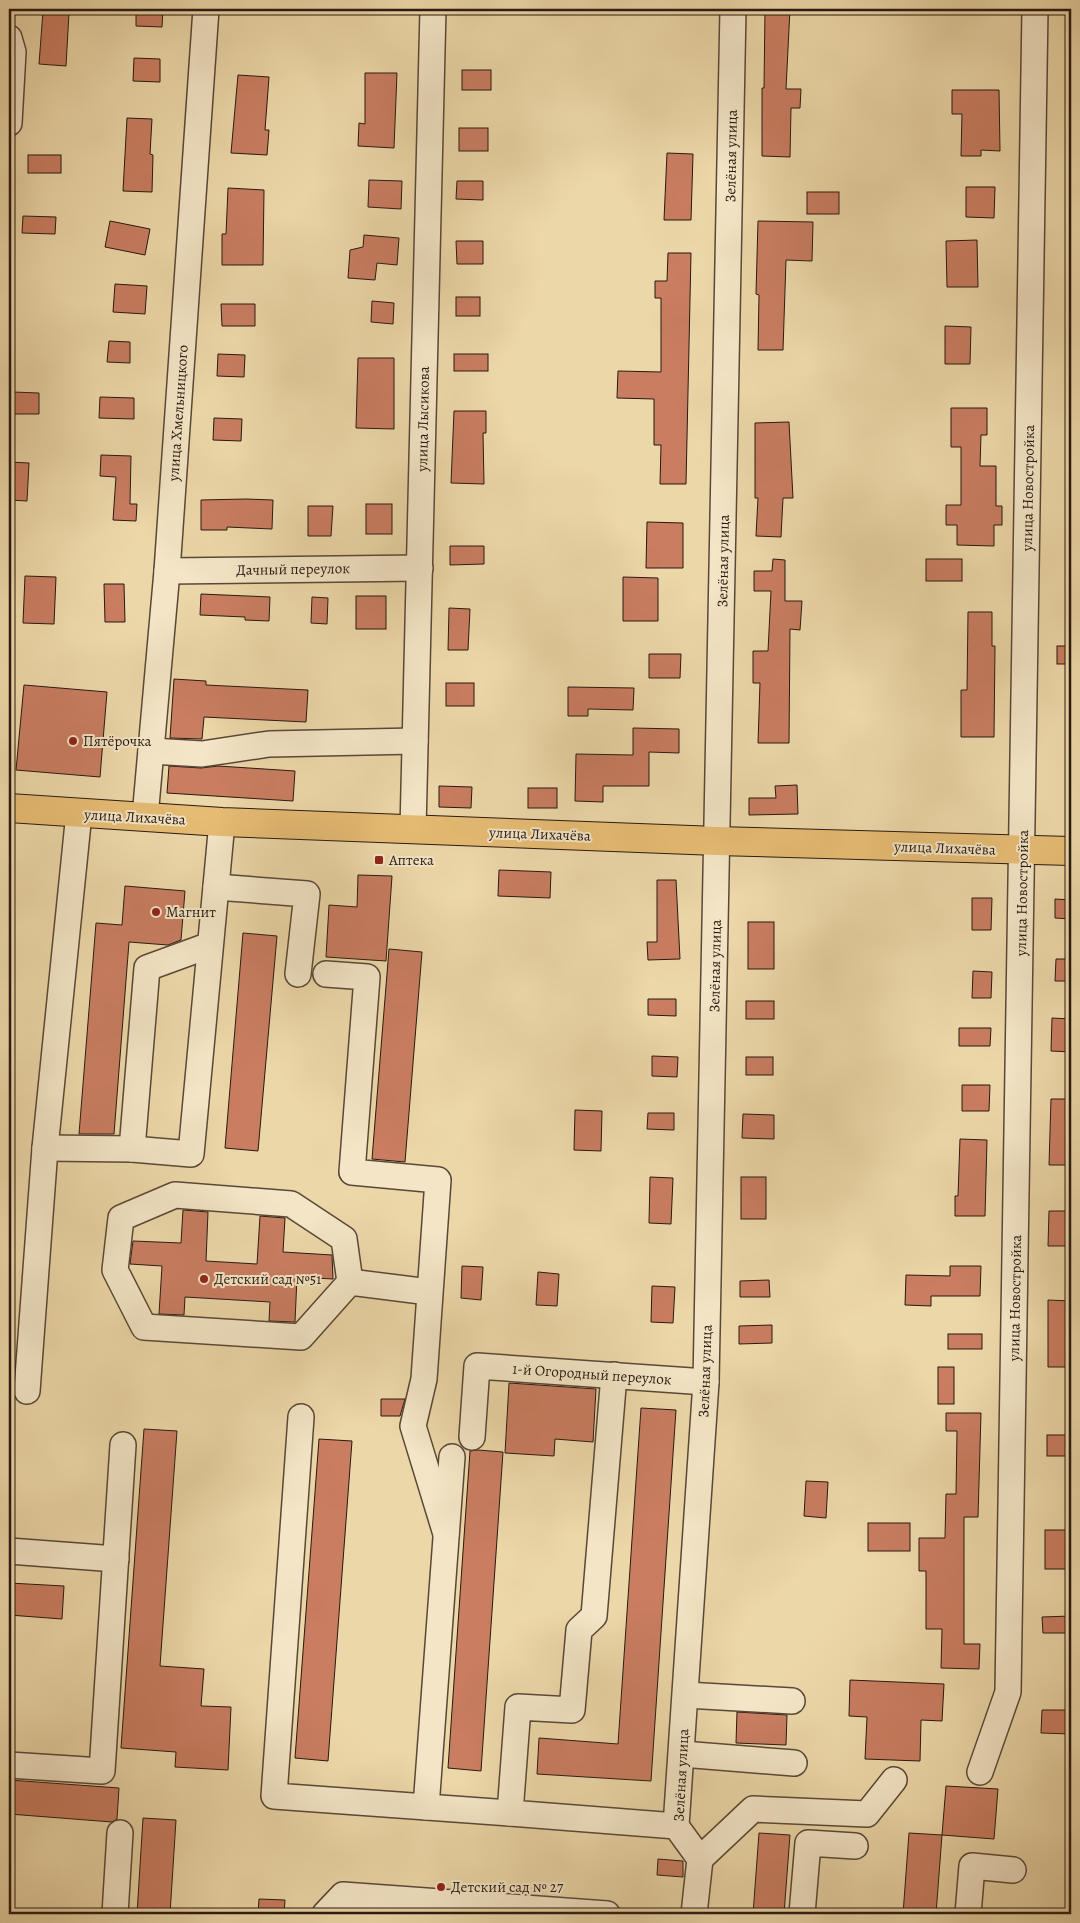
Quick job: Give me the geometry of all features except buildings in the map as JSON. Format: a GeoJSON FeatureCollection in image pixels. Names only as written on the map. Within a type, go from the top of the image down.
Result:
{"type":"FeatureCollection","features":[{"type":"Feature","properties":{"kind":"main road","name":"улица Лихачёва"},"geometry":{"type":"LineString","coordinates":[[9,808],[222,822],[717,841],[1071,851]]}},
{"type":"Feature","properties":{"kind":"street","name":"улица Хмельницкого"},"geometry":{"type":"LineString","coordinates":[[145,817],[167,571],[206,9]]}},
{"type":"Feature","properties":{"kind":"street","name":"улица Лысикова"},"geometry":{"type":"LineString","coordinates":[[413,829],[434,9]]}},
{"type":"Feature","properties":{"kind":"street","name":"Зелёная улица"},"geometry":{"type":"LineString","coordinates":[[700,1859],[676,1826],[706,1382],[734,9]]}},
{"type":"Feature","properties":{"kind":"street","name":"улица Новостройка"},"geometry":{"type":"LineString","coordinates":[[980,1772],[1008,1692],[1035,9]]}},
{"type":"Feature","properties":{"kind":"street"},"geometry":{"type":"LineString","coordinates":[[9,38],[13,52],[9,123]]}},
{"type":"Feature","properties":{"kind":"street","name":"Дачный переулок"},"geometry":{"type":"LineString","coordinates":[[167,571],[420,568]]}},
{"type":"Feature","properties":{"kind":"street"},"geometry":{"type":"LineString","coordinates":[[151,752],[202,754],[269,744],[415,741]]}},
{"type":"Feature","properties":{"kind":"street"},"geometry":{"type":"LineString","coordinates":[[27,1391],[45,1148],[79,813]]}},
{"type":"Feature","properties":{"kind":"street"},"geometry":{"type":"LineString","coordinates":[[45,1148],[132,1149],[191,1154],[222,822]]}},
{"type":"Feature","properties":{"kind":"street"},"geometry":{"type":"LineString","coordinates":[[216,888],[307,894],[298,974]]}},
{"type":"Feature","properties":{"kind":"street"},"geometry":{"type":"LineString","coordinates":[[132,1149],[147,968],[210,945]]}},
{"type":"Feature","properties":{"kind":"street"},"geometry":{"type":"LineString","coordinates":[[326,974],[367,977],[352,1172],[438,1180],[424,1379],[413,1426],[446,1534]]}},
{"type":"Feature","properties":{"kind":"street"},"geometry":{"type":"LineString","coordinates":[[175,1196],[291,1204],[344,1239],[350,1282],[301,1337],[144,1327],[115,1270],[121,1218],[175,1196]]}},
{"type":"Feature","properties":{"kind":"street"},"geometry":{"type":"LineString","coordinates":[[350,1282],[429,1292]]}},
{"type":"Feature","properties":{"kind":"street","name":"1-й Огородный переулок"},"geometry":{"type":"LineString","coordinates":[[472,1437],[477,1366],[706,1382]]}},
{"type":"Feature","properties":{"kind":"street"},"geometry":{"type":"LineString","coordinates":[[510,1813],[518,1707],[572,1710],[579,1630],[594,1616],[614,1375]]}},
{"type":"Feature","properties":{"kind":"street"},"geometry":{"type":"LineString","coordinates":[[301,1417],[274,1796],[676,1826]]}},
{"type":"Feature","properties":{"kind":"street"},"geometry":{"type":"LineString","coordinates":[[9,1765],[102,1771],[123,1445]]}},
{"type":"Feature","properties":{"kind":"street"},"geometry":{"type":"LineString","coordinates":[[426,1807],[452,1457]]}},
{"type":"Feature","properties":{"kind":"street"},"geometry":{"type":"LineString","coordinates":[[9,1551],[116,1559]]}},
{"type":"Feature","properties":{"kind":"street"},"geometry":{"type":"LineString","coordinates":[[686,1695],[792,1701]]}},
{"type":"Feature","properties":{"kind":"street"},"geometry":{"type":"LineString","coordinates":[[682,1754],[794,1763]]}},
{"type":"Feature","properties":{"kind":"street"},"geometry":{"type":"LineString","coordinates":[[694,1914],[700,1859],[752,1809],[867,1814],[894,1780]]}},
{"type":"Feature","properties":{"kind":"street"},"geometry":{"type":"LineString","coordinates":[[114,1914],[120,1833]]}},
{"type":"Feature","properties":{"kind":"street"},"geometry":{"type":"LineString","coordinates":[[802,1914],[808,1843],[855,1846]]}},
{"type":"Feature","properties":{"kind":"street"},"geometry":{"type":"LineString","coordinates":[[968,1914],[972,1866],[1014,1870]]}},
{"type":"Feature","properties":{"kind":"street"},"geometry":{"type":"LineString","coordinates":[[325,1914],[343,1895],[607,1914]]}},
{"type":"Feature","properties":{"kind":"place","name":"Пятёрочка"},"geometry":{"type":"Point","coordinates":[73,741]}},
{"type":"Feature","properties":{"kind":"place","name":"Аптека"},"geometry":{"type":"Point","coordinates":[379,860]}},
{"type":"Feature","properties":{"kind":"place","name":"Магнит"},"geometry":{"type":"Point","coordinates":[156,912]}},
{"type":"Feature","properties":{"kind":"place","name":"Детский сад №51"},"geometry":{"type":"Point","coordinates":[204,1279]}},
{"type":"Feature","properties":{"kind":"place","name":"Детский сад № 27"},"geometry":{"type":"Point","coordinates":[441,1887]}}]}
